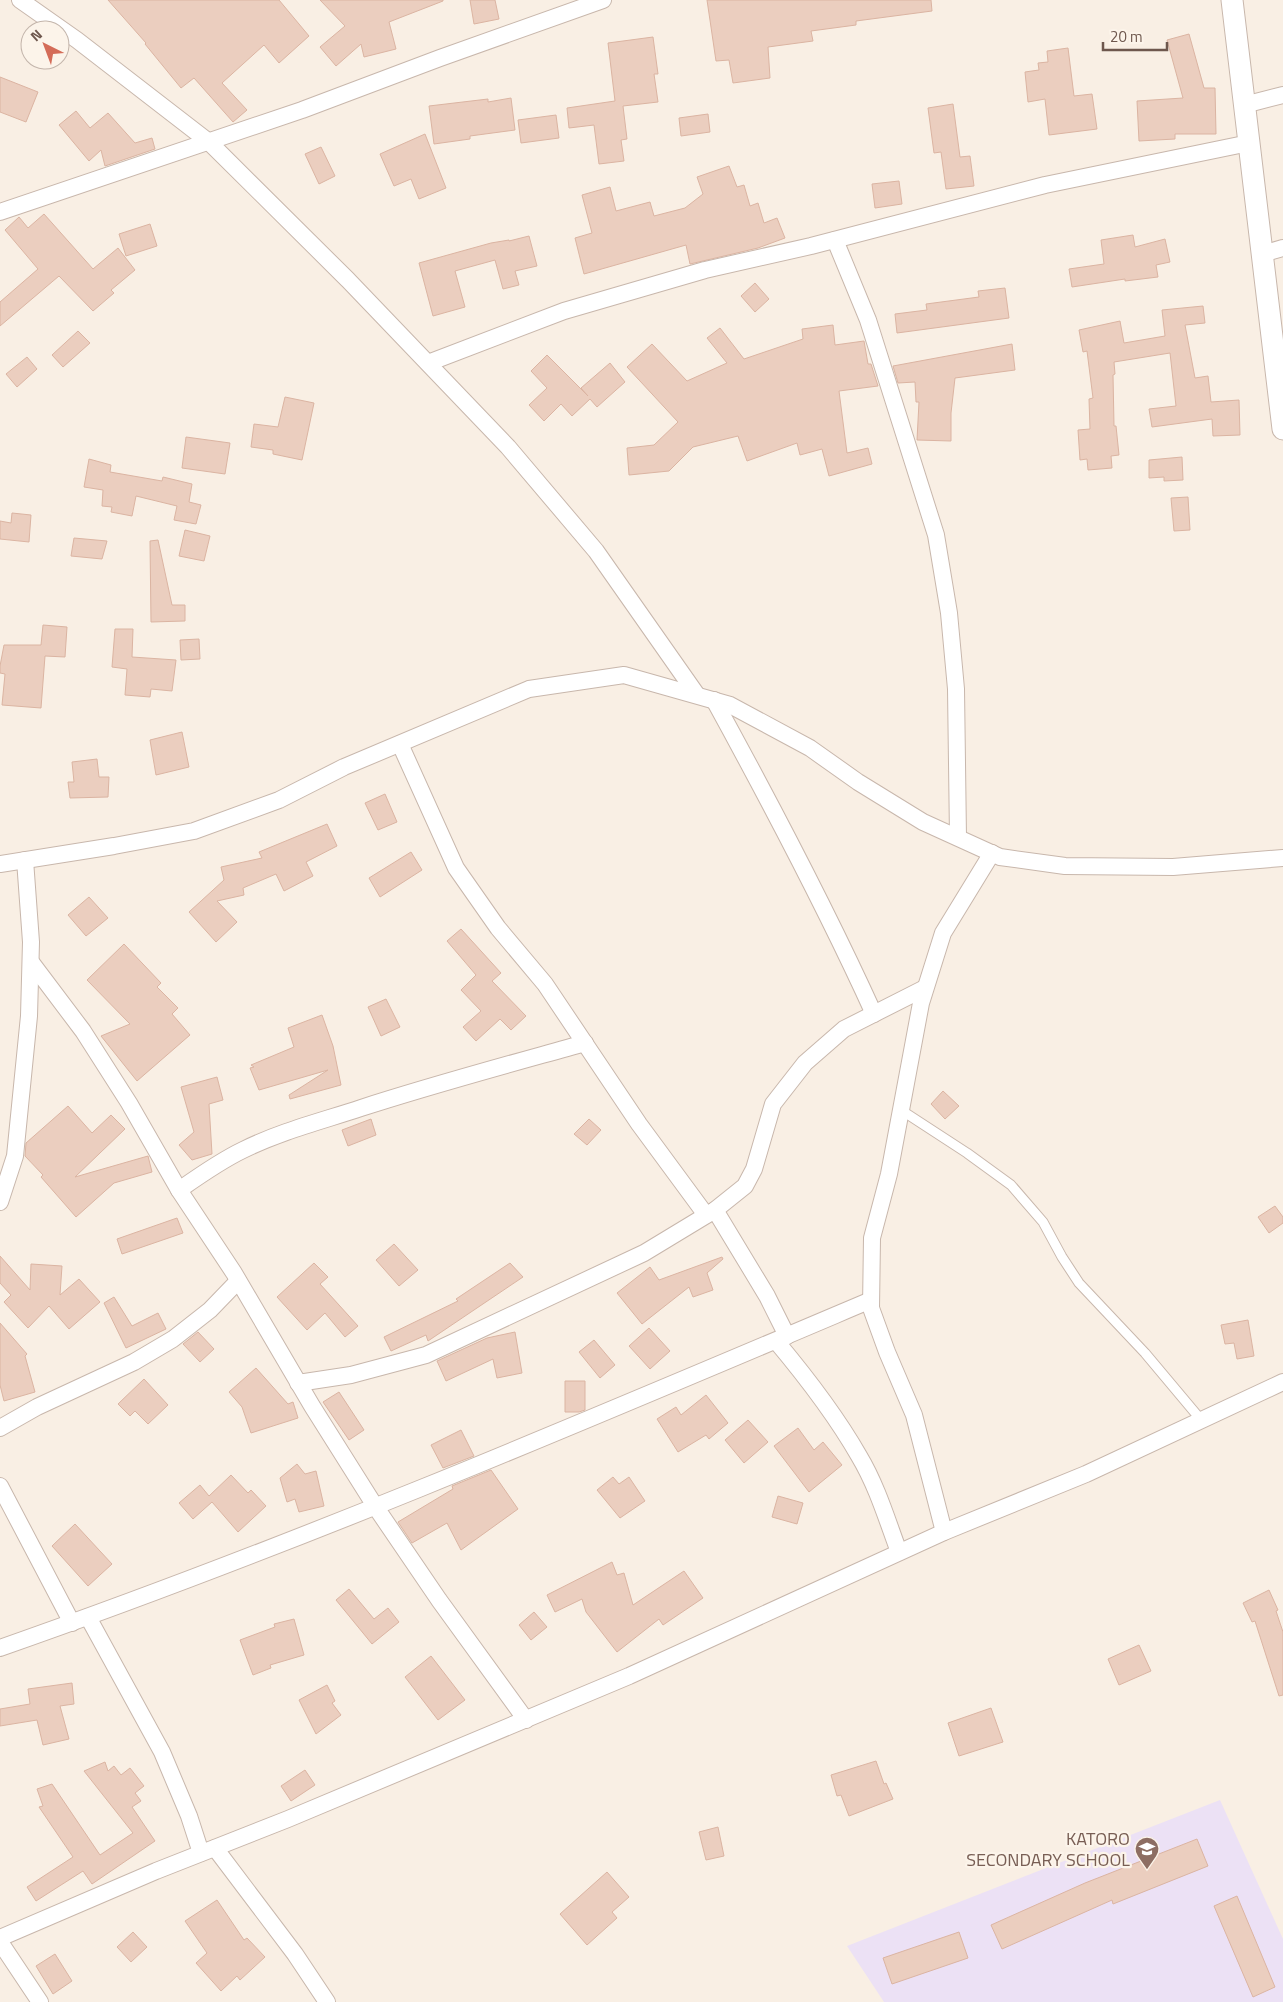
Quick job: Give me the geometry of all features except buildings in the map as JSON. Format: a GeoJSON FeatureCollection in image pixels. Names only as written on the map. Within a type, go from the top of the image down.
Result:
{"type":"FeatureCollection","features":[{"type":"Feature","properties":{"kind":"street"},"geometry":{"type":"LineString","coordinates":[[20,0],[77,40],[209,142],[348,280],[508,447],[596,551],[697,694]]}},
{"type":"Feature","properties":{"kind":"street"},"geometry":{"type":"LineString","coordinates":[[0,212],[209,142],[603,0]]}},
{"type":"Feature","properties":{"kind":"street"},"geometry":{"type":"LineString","coordinates":[[1232,0],[1283,429]]}},
{"type":"Feature","properties":{"kind":"street"},"geometry":{"type":"LineString","coordinates":[[1244,105],[1283,95]]}},
{"type":"Feature","properties":{"kind":"street"},"geometry":{"type":"LineString","coordinates":[[428,363],[564,311],[705,270],[834,240],[1045,185],[1249,144]]}},
{"type":"Feature","properties":{"kind":"street"},"geometry":{"type":"LineString","coordinates":[[834,240],[868,320],[936,535],[949,613],[956,688],[958,837]]}},
{"type":"Feature","properties":{"kind":"street"},"geometry":{"type":"LineString","coordinates":[[1262,254],[1283,248]]}},
{"type":"Feature","properties":{"kind":"street"},"geometry":{"type":"LineString","coordinates":[[0,864],[194,831],[279,800],[344,767],[529,689],[624,675],[730,704],[810,748],[858,782],[923,822],[1000,857],[1065,866],[1173,867],[1283,858]]}},
{"type":"Feature","properties":{"kind":"street"},"geometry":{"type":"LineString","coordinates":[[714,700],[797,852],[835,928],[874,1014]]}},
{"type":"Feature","properties":{"kind":"street"},"geometry":{"type":"LineString","coordinates":[[400,744],[456,868],[498,928],[545,984],[639,1124],[710,1213],[766,1296],[782,1338],[860,1457],[880,1501],[899,1552]]}},
{"type":"Feature","properties":{"kind":"street"},"geometry":{"type":"LineString","coordinates":[[944,1532],[914,1415],[887,1352],[871,1308],[872,1238],[889,1174],[920,1002],[943,933],[992,853]]}},
{"type":"Feature","properties":{"kind":"street"},"geometry":{"type":"LineString","coordinates":[[0,1202],[15,1156],[29,1016],[31,942],[25,860]]}},
{"type":"Feature","properties":{"kind":"street"},"geometry":{"type":"LineString","coordinates":[[31,962],[82,1031],[128,1103],[178,1190],[238,1281],[298,1383],[376,1506],[439,1600],[526,1720]]}},
{"type":"Feature","properties":{"kind":"street"},"geometry":{"type":"LineString","coordinates":[[298,1383],[351,1375],[426,1354],[644,1253],[710,1213],[745,1186],[754,1169],[772,1104],[805,1063],[844,1029],[925,988]]}},
{"type":"Feature","properties":{"kind":"street"},"geometry":{"type":"LineString","coordinates":[[178,1190],[210,1168],[243,1149],[313,1122],[345,1114],[462,1077],[584,1043]]}},
{"type":"Feature","properties":{"kind":"street"},"geometry":{"type":"LineString","coordinates":[[0,1428],[37,1407],[134,1362],[173,1339],[210,1310],[238,1281]]}},
{"type":"Feature","properties":{"kind":"street"},"geometry":{"type":"LineString","coordinates":[[0,1648],[160,1592],[376,1506],[871,1300]]}},
{"type":"Feature","properties":{"kind":"street"},"geometry":{"type":"LineString","coordinates":[[0,1938],[629,1676],[944,1532],[1086,1474],[1283,1382]]}},
{"type":"Feature","properties":{"kind":"street"},"geometry":{"type":"LineString","coordinates":[[0,1486],[162,1752],[189,1816],[208,1851],[295,1954],[327,2002]]}},
{"type":"Feature","properties":{"kind":"street"},"geometry":{"type":"LineString","coordinates":[[0,1942],[40,2002]]}},
{"type":"Feature","properties":{"kind":"lane"},"geometry":{"type":"LineString","coordinates":[[901,1110],[967,1153],[1011,1185],[1043,1222],[1062,1258],[1079,1283],[1138,1346],[1202,1421]]}},
{"type":"Feature","properties":{"kind":"shaded area","name":"KATORO SECONDARY SCHOOL"},"geometry":{"type":"Polygon","coordinates":[[[1220,1800],[1283,1939],[1283,2002],[884,2002],[847,1946],[1220,1800]]]}},
{"type":"Feature","properties":{"kind":"place","name":"KATORO SECONDARY SCHOOL"},"geometry":{"type":"Point","coordinates":[1147,1870]}}]}
